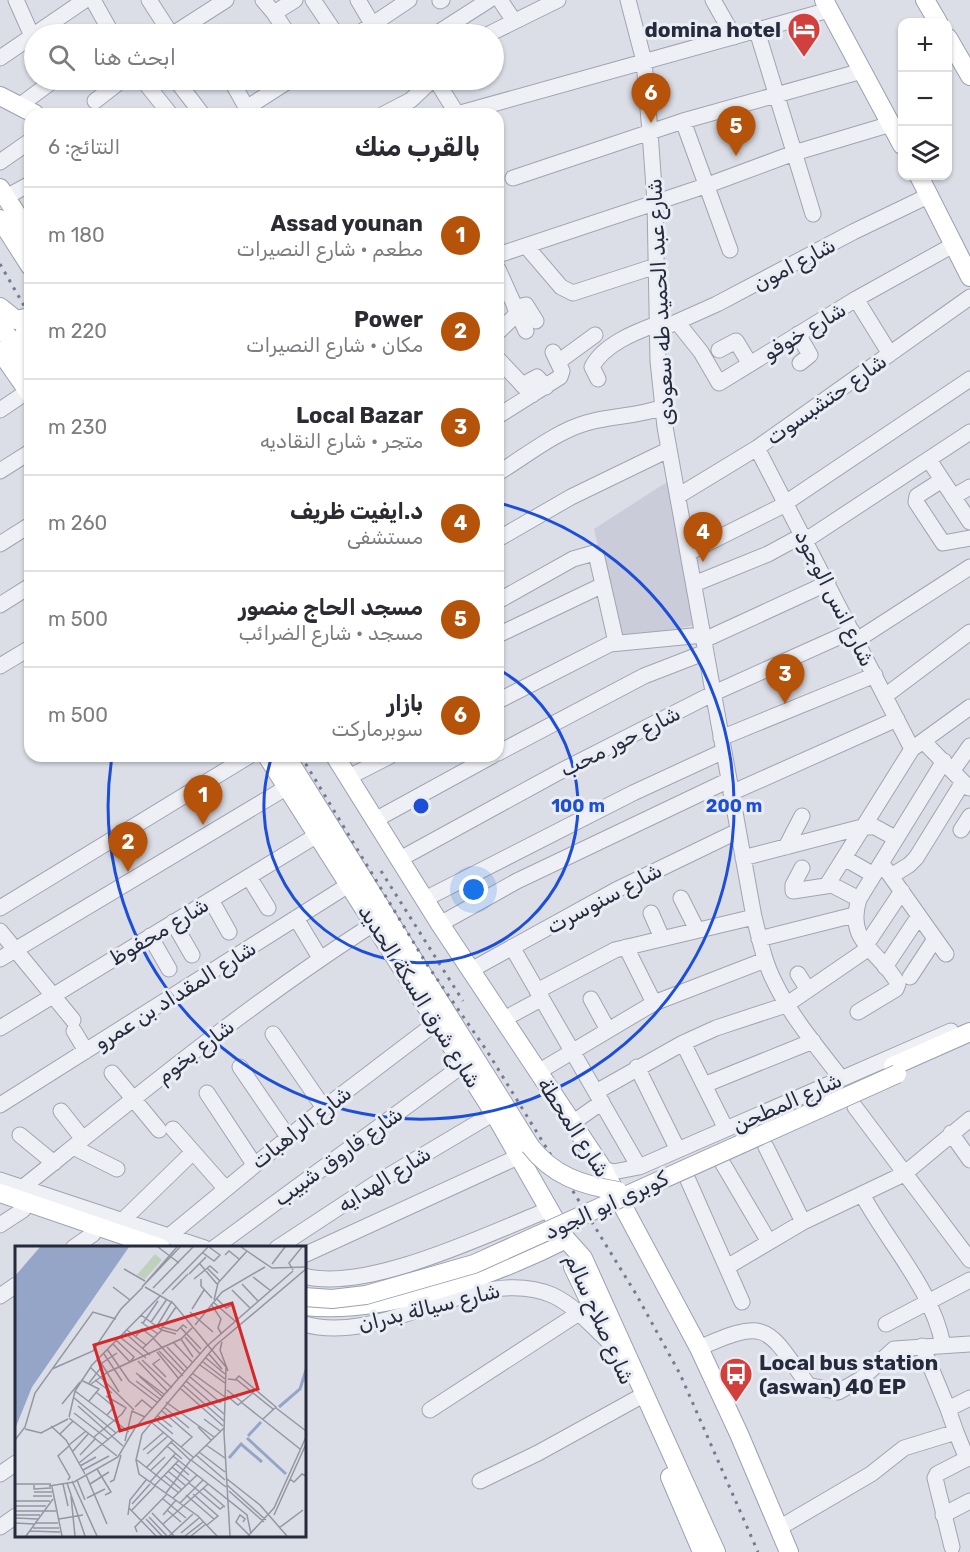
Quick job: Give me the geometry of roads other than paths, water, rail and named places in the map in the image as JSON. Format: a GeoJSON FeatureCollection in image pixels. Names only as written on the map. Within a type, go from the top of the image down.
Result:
{"type":"FeatureCollection","features":[{"type":"Feature","properties":{"kind":"main road"},"geometry":{"type":"LineString","coordinates":[[925,0],[936,18]]}},
{"type":"Feature","properties":{"kind":"main road"},"geometry":{"type":"LineString","coordinates":[[826,5],[898,136]]}},
{"type":"Feature","properties":{"kind":"main road"},"geometry":{"type":"LineString","coordinates":[[952,45],[970,76]]}},
{"type":"Feature","properties":{"kind":"main road"},"geometry":{"type":"LineString","coordinates":[[921,180],[970,277]]}},
{"type":"Feature","properties":{"kind":"main road"},"geometry":{"type":"LineString","coordinates":[[3,192],[24,225]]}},
{"type":"Feature","properties":{"kind":"main road"},"geometry":{"type":"LineString","coordinates":[[0,219],[24,257]]}},
{"type":"Feature","properties":{"kind":"main road"},"geometry":{"type":"LineString","coordinates":[[0,307],[16,320],[24,318]]}},
{"type":"Feature","properties":{"kind":"main road"},"geometry":{"type":"LineString","coordinates":[[0,324],[24,362]]}},
{"type":"Feature","properties":{"kind":"main road"},"geometry":{"type":"LineString","coordinates":[[0,351],[24,386]]}},
{"type":"Feature","properties":{"kind":"main road","name":"شارع شرق السكة الحديد"},"geometry":{"type":"LineString","coordinates":[[271,762],[494,1113],[525,1151],[550,1209],[566,1239]]}},
{"type":"Feature","properties":{"kind":"main road"},"geometry":{"type":"LineString","coordinates":[[290,762],[525,1151],[560,1174],[587,1186],[618,1191]]}},
{"type":"Feature","properties":{"kind":"main road","name":"شارع المحطة"},"geometry":{"type":"LineString","coordinates":[[339,762],[440,924],[603,1168],[699,1348],[789,1552]]}},
{"type":"Feature","properties":{"kind":"main road"},"geometry":{"type":"LineString","coordinates":[[895,1070],[970,1032]]}},
{"type":"Feature","properties":{"kind":"main road"},"geometry":{"type":"LineString","coordinates":[[895,1070],[970,1042]]}},
{"type":"Feature","properties":{"kind":"main road","name":"كوبرى ابو الجود"},"geometry":{"type":"LineString","coordinates":[[306,1287],[331,1290],[353,1287],[442,1266],[895,1070]]}},
{"type":"Feature","properties":{"kind":"main road","name":"كوبرى ابو الجود"},"geometry":{"type":"LineString","coordinates":[[306,1297],[332,1299],[366,1295],[474,1264],[895,1070]]}},
{"type":"Feature","properties":{"kind":"main road"},"geometry":{"type":"LineString","coordinates":[[8,1186],[135,1244]]}},
{"type":"Feature","properties":{"kind":"main road"},"geometry":{"type":"LineString","coordinates":[[0,1202],[93,1234],[135,1244],[165,1242]]}},
{"type":"Feature","properties":{"kind":"main road","name":"شارع سيالة بدران"},"geometry":{"type":"LineString","coordinates":[[306,1306],[345,1307],[391,1301],[496,1269],[566,1239]]}},
{"type":"Feature","properties":{"kind":"main road","name":"شارع صلاح سالم"},"geometry":{"type":"LineString","coordinates":[[566,1239],[571,1263],[636,1399],[702,1552]]}},
{"type":"Feature","properties":{"kind":"main road","name":"شارع صلاح سالم"},"geometry":{"type":"LineString","coordinates":[[566,1239],[576,1248],[590,1273],[717,1552]]}},
{"type":"Feature","properties":{"kind":"street"},"geometry":{"type":"LineString","coordinates":[[16,0],[27,24]]}},
{"type":"Feature","properties":{"kind":"street"},"geometry":{"type":"LineString","coordinates":[[50,24],[85,0]]}},
{"type":"Feature","properties":{"kind":"street"},"geometry":{"type":"LineString","coordinates":[[93,0],[106,24]]}},
{"type":"Feature","properties":{"kind":"street"},"geometry":{"type":"LineString","coordinates":[[149,0],[165,24]]}},
{"type":"Feature","properties":{"kind":"street"},"geometry":{"type":"LineString","coordinates":[[188,24],[226,0]]}},
{"type":"Feature","properties":{"kind":"street"},"geometry":{"type":"LineString","coordinates":[[263,0],[281,24]]}},
{"type":"Feature","properties":{"kind":"street"},"geometry":{"type":"LineString","coordinates":[[274,13],[295,0]]}},
{"type":"Feature","properties":{"kind":"street"},"geometry":{"type":"LineString","coordinates":[[313,0],[329,24]]}},
{"type":"Feature","properties":{"kind":"street"},"geometry":{"type":"LineString","coordinates":[[358,0],[372,24]]}},
{"type":"Feature","properties":{"kind":"street"},"geometry":{"type":"LineString","coordinates":[[452,24],[489,0]]}},
{"type":"Feature","properties":{"kind":"street"},"geometry":{"type":"LineString","coordinates":[[500,0],[514,21]]}},
{"type":"Feature","properties":{"kind":"street"},"geometry":{"type":"LineString","coordinates":[[504,26],[558,0]]}},
{"type":"Feature","properties":{"kind":"street","name":"شارع عبد الحميد طه سعودى"},"geometry":{"type":"LineString","coordinates":[[628,0],[644,62],[651,132],[655,202],[657,327],[668,450],[754,917],[765,960],[786,1005],[841,1078]]}},
{"type":"Feature","properties":{"kind":"street"},"geometry":{"type":"LineString","coordinates":[[713,0],[735,37]]}},
{"type":"Feature","properties":{"kind":"street"},"geometry":{"type":"LineString","coordinates":[[381,24],[406,1]]}},
{"type":"Feature","properties":{"kind":"street"},"geometry":{"type":"LineString","coordinates":[[479,108],[757,31],[826,5]]}},
{"type":"Feature","properties":{"kind":"street"},"geometry":{"type":"LineString","coordinates":[[757,31],[813,214]]}},
{"type":"Feature","properties":{"kind":"street"},"geometry":{"type":"LineString","coordinates":[[0,58],[24,42]]}},
{"type":"Feature","properties":{"kind":"street"},"geometry":{"type":"LineString","coordinates":[[513,178],[683,121],[776,93],[862,71]]}},
{"type":"Feature","properties":{"kind":"street"},"geometry":{"type":"LineString","coordinates":[[13,105],[38,90]]}},
{"type":"Feature","properties":{"kind":"street"},"geometry":{"type":"LineString","coordinates":[[95,101],[109,90]]}},
{"type":"Feature","properties":{"kind":"street"},"geometry":{"type":"LineString","coordinates":[[151,90],[165,108]]}},
{"type":"Feature","properties":{"kind":"street"},"geometry":{"type":"LineString","coordinates":[[184,90],[197,108]]}},
{"type":"Feature","properties":{"kind":"street"},"geometry":{"type":"LineString","coordinates":[[236,90],[246,108]]}},
{"type":"Feature","properties":{"kind":"street"},"geometry":{"type":"LineString","coordinates":[[253,108],[277,90]]}},
{"type":"Feature","properties":{"kind":"street"},"geometry":{"type":"LineString","coordinates":[[407,108],[414,90]]}},
{"type":"Feature","properties":{"kind":"street"},"geometry":{"type":"LineString","coordinates":[[441,90],[453,108]]}},
{"type":"Feature","properties":{"kind":"street"},"geometry":{"type":"LineString","coordinates":[[683,121],[730,250]]}},
{"type":"Feature","properties":{"kind":"street"},"geometry":{"type":"LineString","coordinates":[[504,253],[708,185],[794,153],[891,124]]}},
{"type":"Feature","properties":{"kind":"street"},"geometry":{"type":"LineString","coordinates":[[0,162],[24,145]]}},
{"type":"Feature","properties":{"kind":"street"},"geometry":{"type":"LineString","coordinates":[[3,192],[24,186]]}},
{"type":"Feature","properties":{"kind":"street","name":"شارع امون"},"geometry":{"type":"LineString","coordinates":[[598,379],[592,367],[606,352],[630,336],[677,322],[717,304],[930,195]]}},
{"type":"Feature","properties":{"kind":"street","name":"شارع خوفو"},"geometry":{"type":"LineString","coordinates":[[677,322],[706,359],[717,382],[856,299],[955,244]]}},
{"type":"Feature","properties":{"kind":"street"},"geometry":{"type":"LineString","coordinates":[[525,246],[561,287],[573,293],[656,266]]}},
{"type":"Feature","properties":{"kind":"street"},"geometry":{"type":"LineString","coordinates":[[504,283],[516,310],[531,326]]}},
{"type":"Feature","properties":{"kind":"street","name":"شارع حتشبسوت"},"geometry":{"type":"LineString","coordinates":[[678,495],[757,448],[970,297]]}},
{"type":"Feature","properties":{"kind":"street"},"geometry":{"type":"LineString","coordinates":[[856,299],[890,354]]}},
{"type":"Feature","properties":{"kind":"street"},"geometry":{"type":"LineString","coordinates":[[504,325],[516,310]]}},
{"type":"Feature","properties":{"kind":"street"},"geometry":{"type":"LineString","coordinates":[[798,334],[810,355],[800,363]]}},
{"type":"Feature","properties":{"kind":"street"},"geometry":{"type":"LineString","coordinates":[[504,411],[533,389],[562,374],[555,357],[595,335]]}},
{"type":"Feature","properties":{"kind":"street"},"geometry":{"type":"LineString","coordinates":[[719,350],[736,341],[750,364]]}},
{"type":"Feature","properties":{"kind":"street"},"geometry":{"type":"LineString","coordinates":[[504,370],[533,389]]}},
{"type":"Feature","properties":{"kind":"street"},"geometry":{"type":"LineString","coordinates":[[688,553],[759,519],[787,502],[970,379]]}},
{"type":"Feature","properties":{"kind":"street"},"geometry":{"type":"LineString","coordinates":[[0,410],[24,396]]}},
{"type":"Feature","properties":{"kind":"street"},"geometry":{"type":"LineString","coordinates":[[504,469],[573,428],[599,420],[638,415],[663,407]]}},
{"type":"Feature","properties":{"kind":"street"},"geometry":{"type":"LineString","coordinates":[[694,584],[805,537],[970,432]]}},
{"type":"Feature","properties":{"kind":"street","name":"شارع انس الوجود"},"geometry":{"type":"LineString","coordinates":[[757,448],[787,502],[897,719],[917,745]]}},
{"type":"Feature","properties":{"kind":"street"},"geometry":{"type":"LineString","coordinates":[[504,536],[571,497],[668,450]]}},
{"type":"Feature","properties":{"kind":"street"},"geometry":{"type":"LineString","coordinates":[[0,471],[24,456]]}},
{"type":"Feature","properties":{"kind":"street"},"geometry":{"type":"LineString","coordinates":[[929,460],[970,522]]}},
{"type":"Feature","properties":{"kind":"street"},"geometry":{"type":"LineString","coordinates":[[942,480],[916,498],[916,502],[943,543],[970,538]]}},
{"type":"Feature","properties":{"kind":"street"},"geometry":{"type":"LineString","coordinates":[[953,497],[970,487]]}},
{"type":"Feature","properties":{"kind":"street"},"geometry":{"type":"LineString","coordinates":[[0,544],[24,529]]}},
{"type":"Feature","properties":{"kind":"street"},"geometry":{"type":"LineString","coordinates":[[504,598],[591,553],[597,558],[616,642]]}},
{"type":"Feature","properties":{"kind":"street","name":"شارع حور محب"},"geometry":{"type":"LineString","coordinates":[[400,859],[560,772],[714,693],[855,636],[970,567]]}},
{"type":"Feature","properties":{"kind":"street"},"geometry":{"type":"LineString","coordinates":[[504,750],[705,643],[828,583]]}},
{"type":"Feature","properties":{"kind":"street"},"geometry":{"type":"LineString","coordinates":[[504,633],[603,585]]}},
{"type":"Feature","properties":{"kind":"street"},"geometry":{"type":"LineString","coordinates":[[0,604],[24,590]]}},
{"type":"Feature","properties":{"kind":"street"},"geometry":{"type":"LineString","coordinates":[[885,696],[970,632]]}},
{"type":"Feature","properties":{"kind":"street"},"geometry":{"type":"LineString","coordinates":[[504,698],[616,642],[705,643]]}},
{"type":"Feature","properties":{"kind":"street"},"geometry":{"type":"LineString","coordinates":[[0,666],[24,652]]}},
{"type":"Feature","properties":{"kind":"street"},"geometry":{"type":"LineString","coordinates":[[425,899],[723,745],[875,675]]}},
{"type":"Feature","properties":{"kind":"street"},"geometry":{"type":"LineString","coordinates":[[827,885],[862,827],[917,745],[969,709]]}},
{"type":"Feature","properties":{"kind":"street"},"geometry":{"type":"LineString","coordinates":[[440,924],[517,881],[730,786],[897,719]]}},
{"type":"Feature","properties":{"kind":"street"},"geometry":{"type":"LineString","coordinates":[[917,745],[962,780]]}},
{"type":"Feature","properties":{"kind":"street"},"geometry":{"type":"LineString","coordinates":[[891,876],[909,866],[931,832],[962,780],[970,746]]}},
{"type":"Feature","properties":{"kind":"street"},"geometry":{"type":"LineString","coordinates":[[0,908],[239,762]]}},
{"type":"Feature","properties":{"kind":"street"},"geometry":{"type":"LineString","coordinates":[[349,777],[378,762]]}},
{"type":"Feature","properties":{"kind":"street"},"geometry":{"type":"LineString","coordinates":[[375,820],[481,762]]}},
{"type":"Feature","properties":{"kind":"street"},"geometry":{"type":"LineString","coordinates":[[858,1012],[897,987],[897,982],[857,931],[854,915],[859,899],[907,818],[962,780]]}},
{"type":"Feature","properties":{"kind":"street"},"geometry":{"type":"LineString","coordinates":[[0,959],[288,786]]}},
{"type":"Feature","properties":{"kind":"street"},"geometry":{"type":"LineString","coordinates":[[786,846],[802,816]]}},
{"type":"Feature","properties":{"kind":"street"},"geometry":{"type":"LineString","coordinates":[[961,830],[970,816]]}},
{"type":"Feature","properties":{"kind":"street"},"geometry":{"type":"LineString","coordinates":[[907,818],[931,832]]}},
{"type":"Feature","properties":{"kind":"street"},"geometry":{"type":"LineString","coordinates":[[743,858],[862,827],[875,827],[895,838]]}},
{"type":"Feature","properties":{"kind":"street","name":"شارع سنوسرت"},"geometry":{"type":"LineString","coordinates":[[471,970],[616,890],[738,831]]}},
{"type":"Feature","properties":{"kind":"street","name":"شارع محفوظ"},"geometry":{"type":"LineString","coordinates":[[0,1028],[319,834]]}},
{"type":"Feature","properties":{"kind":"street"},"geometry":{"type":"LineString","coordinates":[[844,858],[872,874]]}},
{"type":"Feature","properties":{"kind":"street"},"geometry":{"type":"LineString","coordinates":[[880,861],[946,954]]}},
{"type":"Feature","properties":{"kind":"street"},"geometry":{"type":"LineString","coordinates":[[802,868],[793,885],[793,891],[827,885],[859,899]]}},
{"type":"Feature","properties":{"kind":"street"},"geometry":{"type":"LineString","coordinates":[[249,876],[268,908]]}},
{"type":"Feature","properties":{"kind":"street","name":"شارع المقداد بن عمرو"},"geometry":{"type":"LineString","coordinates":[[0,1105],[350,884]]}},
{"type":"Feature","properties":{"kind":"street"},"geometry":{"type":"LineString","coordinates":[[572,1124],[599,1097],[637,1066],[716,1028],[786,1005],[808,990],[867,946],[902,891]]}},
{"type":"Feature","properties":{"kind":"street"},"geometry":{"type":"LineString","coordinates":[[681,898],[697,930]]}},
{"type":"Feature","properties":{"kind":"street"},"geometry":{"type":"LineString","coordinates":[[211,900],[229,932]]}},
{"type":"Feature","properties":{"kind":"street"},"geometry":{"type":"LineString","coordinates":[[651,913],[662,938]]}},
{"type":"Feature","properties":{"kind":"street"},"geometry":{"type":"LineString","coordinates":[[759,939],[854,915]]}},
{"type":"Feature","properties":{"kind":"street"},"geometry":{"type":"LineString","coordinates":[[885,967],[919,916]]}},
{"type":"Feature","properties":{"kind":"street"},"geometry":{"type":"LineString","coordinates":[[504,1019],[539,995],[626,947],[754,917]]}},
{"type":"Feature","properties":{"kind":"street"},"geometry":{"type":"LineString","coordinates":[[296,918],[320,958]]}},
{"type":"Feature","properties":{"kind":"street"},"geometry":{"type":"LineString","coordinates":[[173,922],[192,955]]}},
{"type":"Feature","properties":{"kind":"street","name":"شارع بخوم"},"geometry":{"type":"LineString","coordinates":[[8,1186],[54,1163],[133,1099],[320,958],[375,923]]}},
{"type":"Feature","properties":{"kind":"street"},"geometry":{"type":"LineString","coordinates":[[0,931],[54,994],[74,1025],[86,1051]]}},
{"type":"Feature","properties":{"kind":"street"},"geometry":{"type":"LineString","coordinates":[[150,936],[170,969]]}},
{"type":"Feature","properties":{"kind":"street"},"geometry":{"type":"LineString","coordinates":[[910,977],[935,939]]}},
{"type":"Feature","properties":{"kind":"street"},"geometry":{"type":"LineString","coordinates":[[512,947],[639,1167]]}},
{"type":"Feature","properties":{"kind":"street"},"geometry":{"type":"LineString","coordinates":[[626,947],[654,1003]]}},
{"type":"Feature","properties":{"kind":"street"},"geometry":{"type":"LineString","coordinates":[[538,1072],[654,1003],[765,960]]}},
{"type":"Feature","properties":{"kind":"street"},"geometry":{"type":"LineString","coordinates":[[798,974],[808,990]]}},
{"type":"Feature","properties":{"kind":"street"},"geometry":{"type":"LineString","coordinates":[[591,999],[608,1030]]}},
{"type":"Feature","properties":{"kind":"street","name":"شارع الراهبات"},"geometry":{"type":"LineString","coordinates":[[165,1242],[254,1164],[436,1022]]}},
{"type":"Feature","properties":{"kind":"street","name":"شارع المطحن"},"geometry":{"type":"LineString","coordinates":[[603,1168],[613,1172],[627,1172],[970,1023]]}},
{"type":"Feature","properties":{"kind":"street"},"geometry":{"type":"LineString","coordinates":[[273,1034],[324,1108]]}},
{"type":"Feature","properties":{"kind":"street"},"geometry":{"type":"LineString","coordinates":[[704,1085],[813,1041]]}},
{"type":"Feature","properties":{"kind":"street"},"geometry":{"type":"LineString","coordinates":[[683,1043],[726,1129]]}},
{"type":"Feature","properties":{"kind":"street","name":"شارع فاروق شبيب"},"geometry":{"type":"LineString","coordinates":[[217,1246],[463,1065]]}},
{"type":"Feature","properties":{"kind":"street"},"geometry":{"type":"LineString","coordinates":[[637,1066],[678,1150]]}},
{"type":"Feature","properties":{"kind":"street"},"geometry":{"type":"LineString","coordinates":[[240,1067],[288,1137]]}},
{"type":"Feature","properties":{"kind":"street"},"geometry":{"type":"LineString","coordinates":[[112,1073],[133,1099],[193,1152],[225,1188]]}},
{"type":"Feature","properties":{"kind":"street"},"geometry":{"type":"LineString","coordinates":[[207,1093],[254,1164]]}},
{"type":"Feature","properties":{"kind":"street"},"geometry":{"type":"LineString","coordinates":[[855,1107],[970,1260]]}},
{"type":"Feature","properties":{"kind":"street"},"geometry":{"type":"LineString","coordinates":[[61,1111],[78,1143],[117,1169]]}},
{"type":"Feature","properties":{"kind":"street","name":"شارع الهدايه"},"geometry":{"type":"LineString","coordinates":[[280,1246],[373,1185],[494,1113]]}},
{"type":"Feature","properties":{"kind":"street"},"geometry":{"type":"LineString","coordinates":[[727,1267],[803,1222],[863,1196],[904,1174],[970,1119]]}},
{"type":"Feature","properties":{"kind":"street"},"geometry":{"type":"LineString","coordinates":[[951,1133],[970,1160]]}},
{"type":"Feature","properties":{"kind":"street"},"geometry":{"type":"LineString","coordinates":[[20,1135],[54,1163]]}},
{"type":"Feature","properties":{"kind":"street"},"geometry":{"type":"LineString","coordinates":[[766,1147],[803,1222]]}},
{"type":"Feature","properties":{"kind":"street"},"geometry":{"type":"LineString","coordinates":[[306,1254],[525,1151]]}},
{"type":"Feature","properties":{"kind":"street"},"geometry":{"type":"LineString","coordinates":[[122,1221],[193,1152]]}},
{"type":"Feature","properties":{"kind":"street"},"geometry":{"type":"LineString","coordinates":[[723,1164],[769,1242]]}},
{"type":"Feature","properties":{"kind":"street"},"geometry":{"type":"LineString","coordinates":[[0,1168],[8,1186],[122,1221],[165,1242],[191,1246]]}},
{"type":"Feature","properties":{"kind":"street"},"geometry":{"type":"LineString","coordinates":[[688,1180],[742,1302]]}},
{"type":"Feature","properties":{"kind":"street"},"geometry":{"type":"LineString","coordinates":[[863,1196],[928,1302],[941,1331],[943,1345]]}},
{"type":"Feature","properties":{"kind":"street"},"geometry":{"type":"LineString","coordinates":[[306,1276],[337,1280],[385,1269],[458,1246],[550,1209]]}},
{"type":"Feature","properties":{"kind":"street"},"geometry":{"type":"LineString","coordinates":[[0,1225],[23,1210]]}},
{"type":"Feature","properties":{"kind":"street"},"geometry":{"type":"LineString","coordinates":[[76,1246],[93,1234]]}},
{"type":"Feature","properties":{"kind":"street"},"geometry":{"type":"LineString","coordinates":[[886,1324],[970,1280]]}},
{"type":"Feature","properties":{"kind":"street"},"geometry":{"type":"LineString","coordinates":[[0,1296],[15,1286]]}},
{"type":"Feature","properties":{"kind":"street","name":"شارع سيالة بدران"},"geometry":{"type":"LineString","coordinates":[[306,1324],[334,1329],[363,1325],[505,1287],[537,1290],[566,1303],[609,1342]]}},
{"type":"Feature","properties":{"kind":"street"},"geometry":{"type":"LineString","coordinates":[[430,1410],[579,1313]]}},
{"type":"Feature","properties":{"kind":"street"},"geometry":{"type":"LineString","coordinates":[[699,1348],[746,1330],[759,1331],[775,1340],[807,1385],[838,1392],[861,1379],[894,1349],[970,1344]]}},
{"type":"Feature","properties":{"kind":"street"},"geometry":{"type":"LineString","coordinates":[[922,1346],[968,1458],[935,1476],[952,1547]]}},
{"type":"Feature","properties":{"kind":"street"},"geometry":{"type":"LineString","coordinates":[[948,1409],[970,1398]]}},
{"type":"Feature","properties":{"kind":"street"},"geometry":{"type":"LineString","coordinates":[[480,1480],[538,1453],[636,1399]]}},
{"type":"Feature","properties":{"kind":"street"},"geometry":{"type":"LineString","coordinates":[[779,1528],[871,1474],[904,1448],[956,1432]]}},
{"type":"Feature","properties":{"kind":"street"},"geometry":{"type":"LineString","coordinates":[[0,1474],[15,1464]]}},
{"type":"Feature","properties":{"kind":"street"},"geometry":{"type":"LineString","coordinates":[[943,1515],[970,1501]]}},
{"type":"Feature","properties":{"kind":"street"},"geometry":{"type":"LineString","coordinates":[[0,1527],[15,1517]]}},
{"type":"Feature","properties":{"kind":"railway"},"geometry":{"type":"LineString","coordinates":[[0,264],[24,306]]}},
{"type":"Feature","properties":{"kind":"railway"},"geometry":{"type":"LineString","coordinates":[[305,762],[426,963],[487,1051],[636,1294],[680,1374],[758,1552]]}},
{"type":"Feature","properties":{"kind":"railway"},"geometry":{"type":"LineString","coordinates":[[381,871],[463,1001]]}},
{"type":"Feature","properties":{"kind":"place","name":"domina hotel"},"geometry":{"type":"Point","coordinates":[804,58]}},
{"type":"Feature","properties":{"kind":"place","name":"بازار"},"geometry":{"type":"Point","coordinates":[651,123]}},
{"type":"Feature","properties":{"kind":"place","name":"مسجد الحاج منصور"},"geometry":{"type":"Point","coordinates":[736,156]}},
{"type":"Feature","properties":{"kind":"place","name":"د.ايفيت ظريف"},"geometry":{"type":"Point","coordinates":[703,562]}},
{"type":"Feature","properties":{"kind":"place","name":"Local Bazar"},"geometry":{"type":"Point","coordinates":[785,704]}},
{"type":"Feature","properties":{"kind":"place","name":"Assad younan"},"geometry":{"type":"Point","coordinates":[203,825]}},
{"type":"Feature","properties":{"kind":"place","name":"Power"},"geometry":{"type":"Point","coordinates":[128,872]}},
{"type":"Feature","properties":{"kind":"place","name":"Local bus station (aswan) 40 EP"},"geometry":{"type":"Point","coordinates":[736,1403]}}]}
